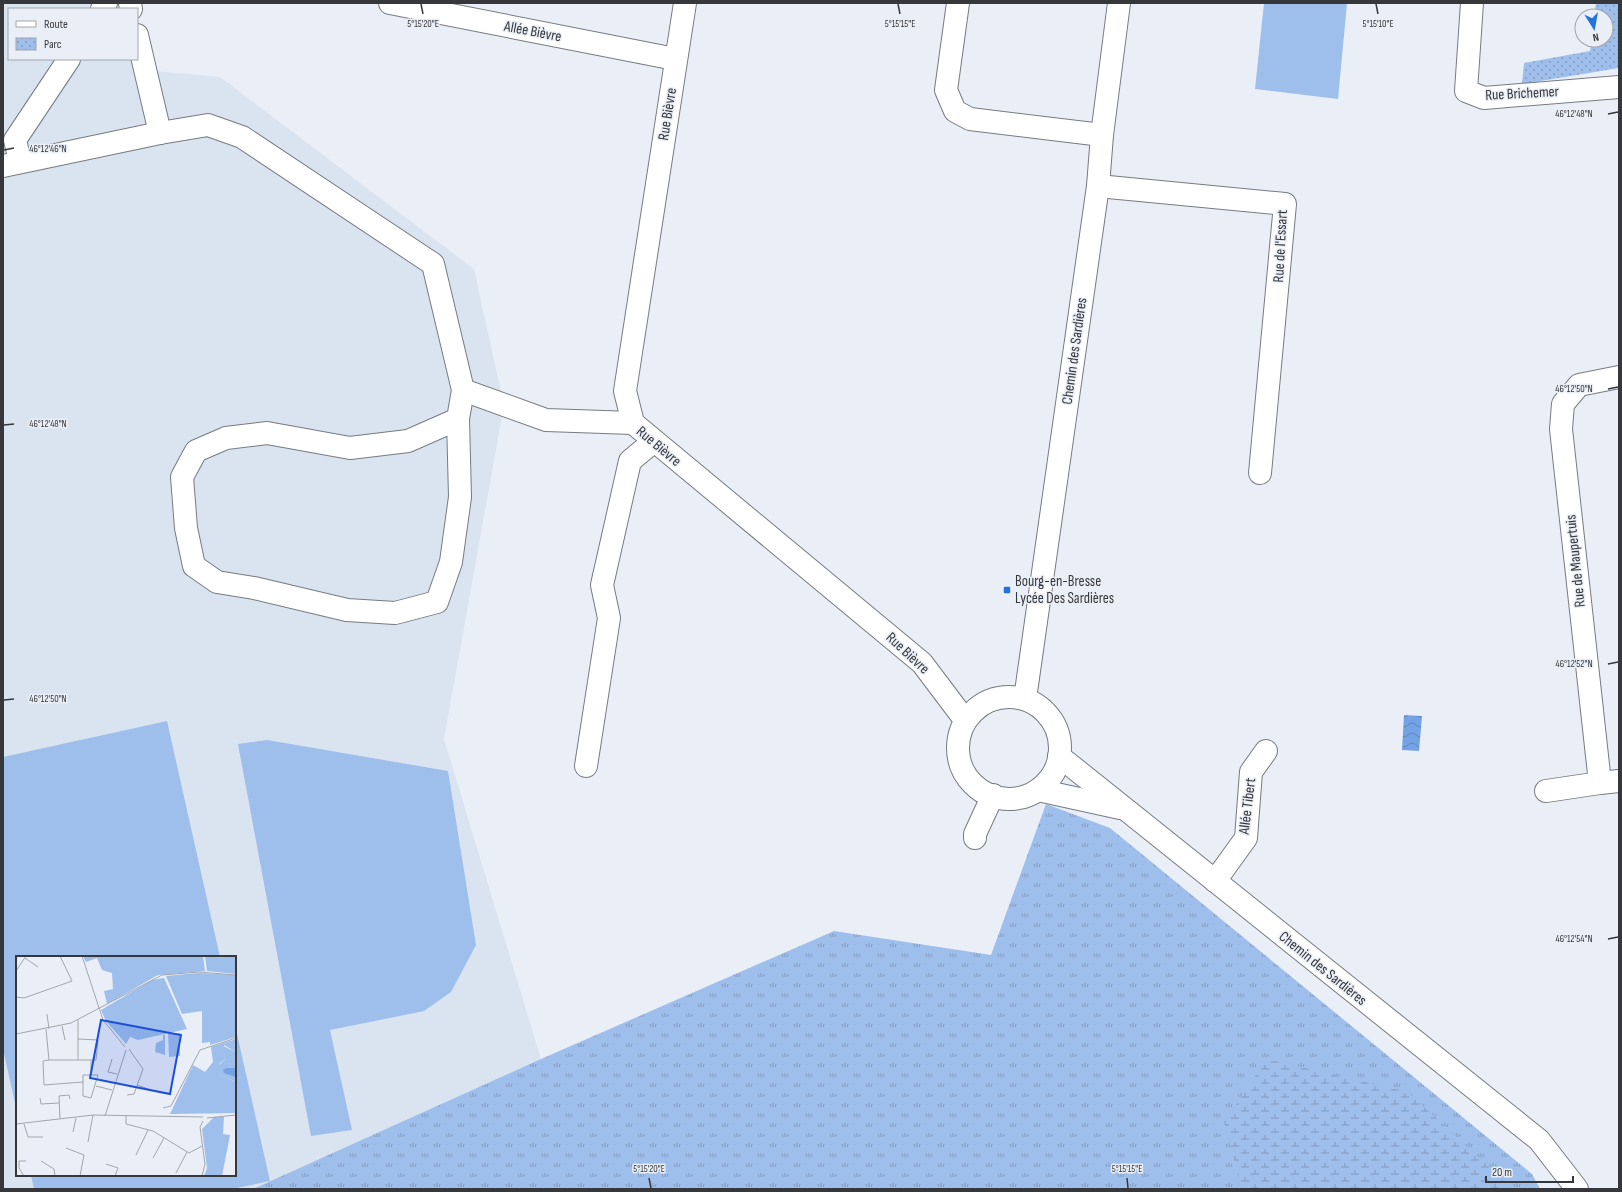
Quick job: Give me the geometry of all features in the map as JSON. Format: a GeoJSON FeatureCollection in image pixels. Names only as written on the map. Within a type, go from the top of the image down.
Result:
{"type":"FeatureCollection","features":[{"type":"Feature","properties":{"kind":"street","name":"Allée Bièvre"},"geometry":{"type":"LineString","coordinates":[[390,3],[676,59]]}},
{"type":"Feature","properties":{"kind":"street","name":"Rue Bièvre"},"geometry":{"type":"LineString","coordinates":[[685,3],[625,391],[633,423],[922,663],[965,720]]}},
{"type":"Feature","properties":{"kind":"street"},"geometry":{"type":"LineString","coordinates":[[958,3],[946,90],[955,111],[970,119],[1102,135]]}},
{"type":"Feature","properties":{"kind":"street","name":"Chemin des Sardières"},"geometry":{"type":"LineString","coordinates":[[1025,699],[1098,186],[1102,135],[1119,3]]}},
{"type":"Feature","properties":{"kind":"street","name":"Rue Brichemer"},"geometry":{"type":"LineString","coordinates":[[1472,3],[1466,92],[1484,98],[1619,87]]}},
{"type":"Feature","properties":{"kind":"street"},"geometry":{"type":"LineString","coordinates":[[138,39],[160,133]]}},
{"type":"Feature","properties":{"kind":"street"},"geometry":{"type":"LineString","coordinates":[[68,60],[15,140],[11,164],[160,133],[208,125],[242,137],[433,264],[463,390],[458,419],[460,497],[451,562],[437,602],[395,613],[347,610],[254,588],[217,582],[194,566],[186,528],[182,477],[196,451],[226,438],[267,432],[350,448],[408,441],[458,419]]}},
{"type":"Feature","properties":{"kind":"street","name":"Rue de l'Essart"},"geometry":{"type":"LineString","coordinates":[[1098,186],[1285,204],[1260,473]]}},
{"type":"Feature","properties":{"kind":"street","name":"Rue de Maupertuis"},"geometry":{"type":"LineString","coordinates":[[1546,791],[1609,782],[1561,429],[1563,404],[1579,384],[1619,377]]}},
{"type":"Feature","properties":{"kind":"street"},"geometry":{"type":"LineString","coordinates":[[463,390],[546,420],[633,423]]}},
{"type":"Feature","properties":{"kind":"street"},"geometry":{"type":"LineString","coordinates":[[586,766],[609,618],[602,585],[630,461],[654,441]]}},
{"type":"Feature","properties":{"kind":"street"},"geometry":{"type":"LineString","coordinates":[[1003,697],[1025,699],[1036,705],[1052,722],[1058,734],[1060,756],[1052,777],[1030,795],[1005,799],[982,792],[968,780],[959,760],[957,744],[965,720],[983,703],[993,699],[1003,697]]}},
{"type":"Feature","properties":{"kind":"street","name":"Allée Tibert"},"geometry":{"type":"LineString","coordinates":[[1215,881],[1246,838],[1251,772],[1266,751]]}},
{"type":"Feature","properties":{"kind":"street","name":"Chemin des Sardières"},"geometry":{"type":"LineString","coordinates":[[1060,756],[1539,1140],[1576,1189]]}},
{"type":"Feature","properties":{"kind":"street"},"geometry":{"type":"LineString","coordinates":[[1038,790],[1126,809]]}},
{"type":"Feature","properties":{"kind":"street"},"geometry":{"type":"LineString","coordinates":[[975,838],[975,834],[993,795]]}},
{"type":"Feature","properties":{"kind":"shaded area"},"geometry":{"type":"Polygon","coordinates":[[[3,3],[132,3],[133,8],[8,8],[8,60],[138,60],[145,70],[220,77],[474,269],[504,405],[444,739],[541,1059],[253,1189],[3,1189],[3,3]]]}},
{"type":"Feature","properties":{"kind":"green space"},"geometry":{"type":"Polygon","coordinates":[[[1264,3],[1347,3],[1338,99],[1255,89],[1264,3]]]}},
{"type":"Feature","properties":{"kind":"green space"},"geometry":{"type":"Polygon","coordinates":[[[1596,3],[1619,3],[1619,68],[1522,84],[1524,63],[1590,51],[1591,48],[1614,48],[1614,8],[1595,8],[1596,3]]]}},
{"type":"Feature","properties":{"kind":"green space"},"geometry":{"type":"Polygon","coordinates":[[[167,721],[220,956],[16,956],[16,1108],[3,1049],[3,757],[167,721]]]}},
{"type":"Feature","properties":{"kind":"green space"},"geometry":{"type":"Polygon","coordinates":[[[267,740],[448,771],[476,945],[451,992],[424,1011],[330,1030],[352,1130],[311,1136],[238,744],[267,740]]]}},
{"type":"Feature","properties":{"kind":"green space"},"geometry":{"type":"Polygon","coordinates":[[[1046,804],[1110,828],[1532,1174],[1540,1189],[253,1189],[541,1059],[834,931],[991,955],[1046,804]]]}},
{"type":"Feature","properties":{"kind":"green space"},"geometry":{"type":"Polygon","coordinates":[[[236,1029],[270,1181],[232,1189],[34,1189],[31,1176],[236,1176],[236,1029]]]}},
{"type":"Feature","properties":{"kind":"green space"},"geometry":{"type":"Polygon","coordinates":[[[1267,1059],[1408,1092],[1511,1189],[1242,1189],[1224,1122],[1267,1059]]]}},
{"type":"Feature","properties":{"kind":"water"},"geometry":{"type":"Polygon","coordinates":[[[1404,715],[1422,716],[1419,751],[1402,750],[1404,715]]]}},
{"type":"Feature","properties":{"kind":"place","name":"Bourg-en-Bresse Lycée Des Sardières"},"geometry":{"type":"Point","coordinates":[1007,590]}}]}
